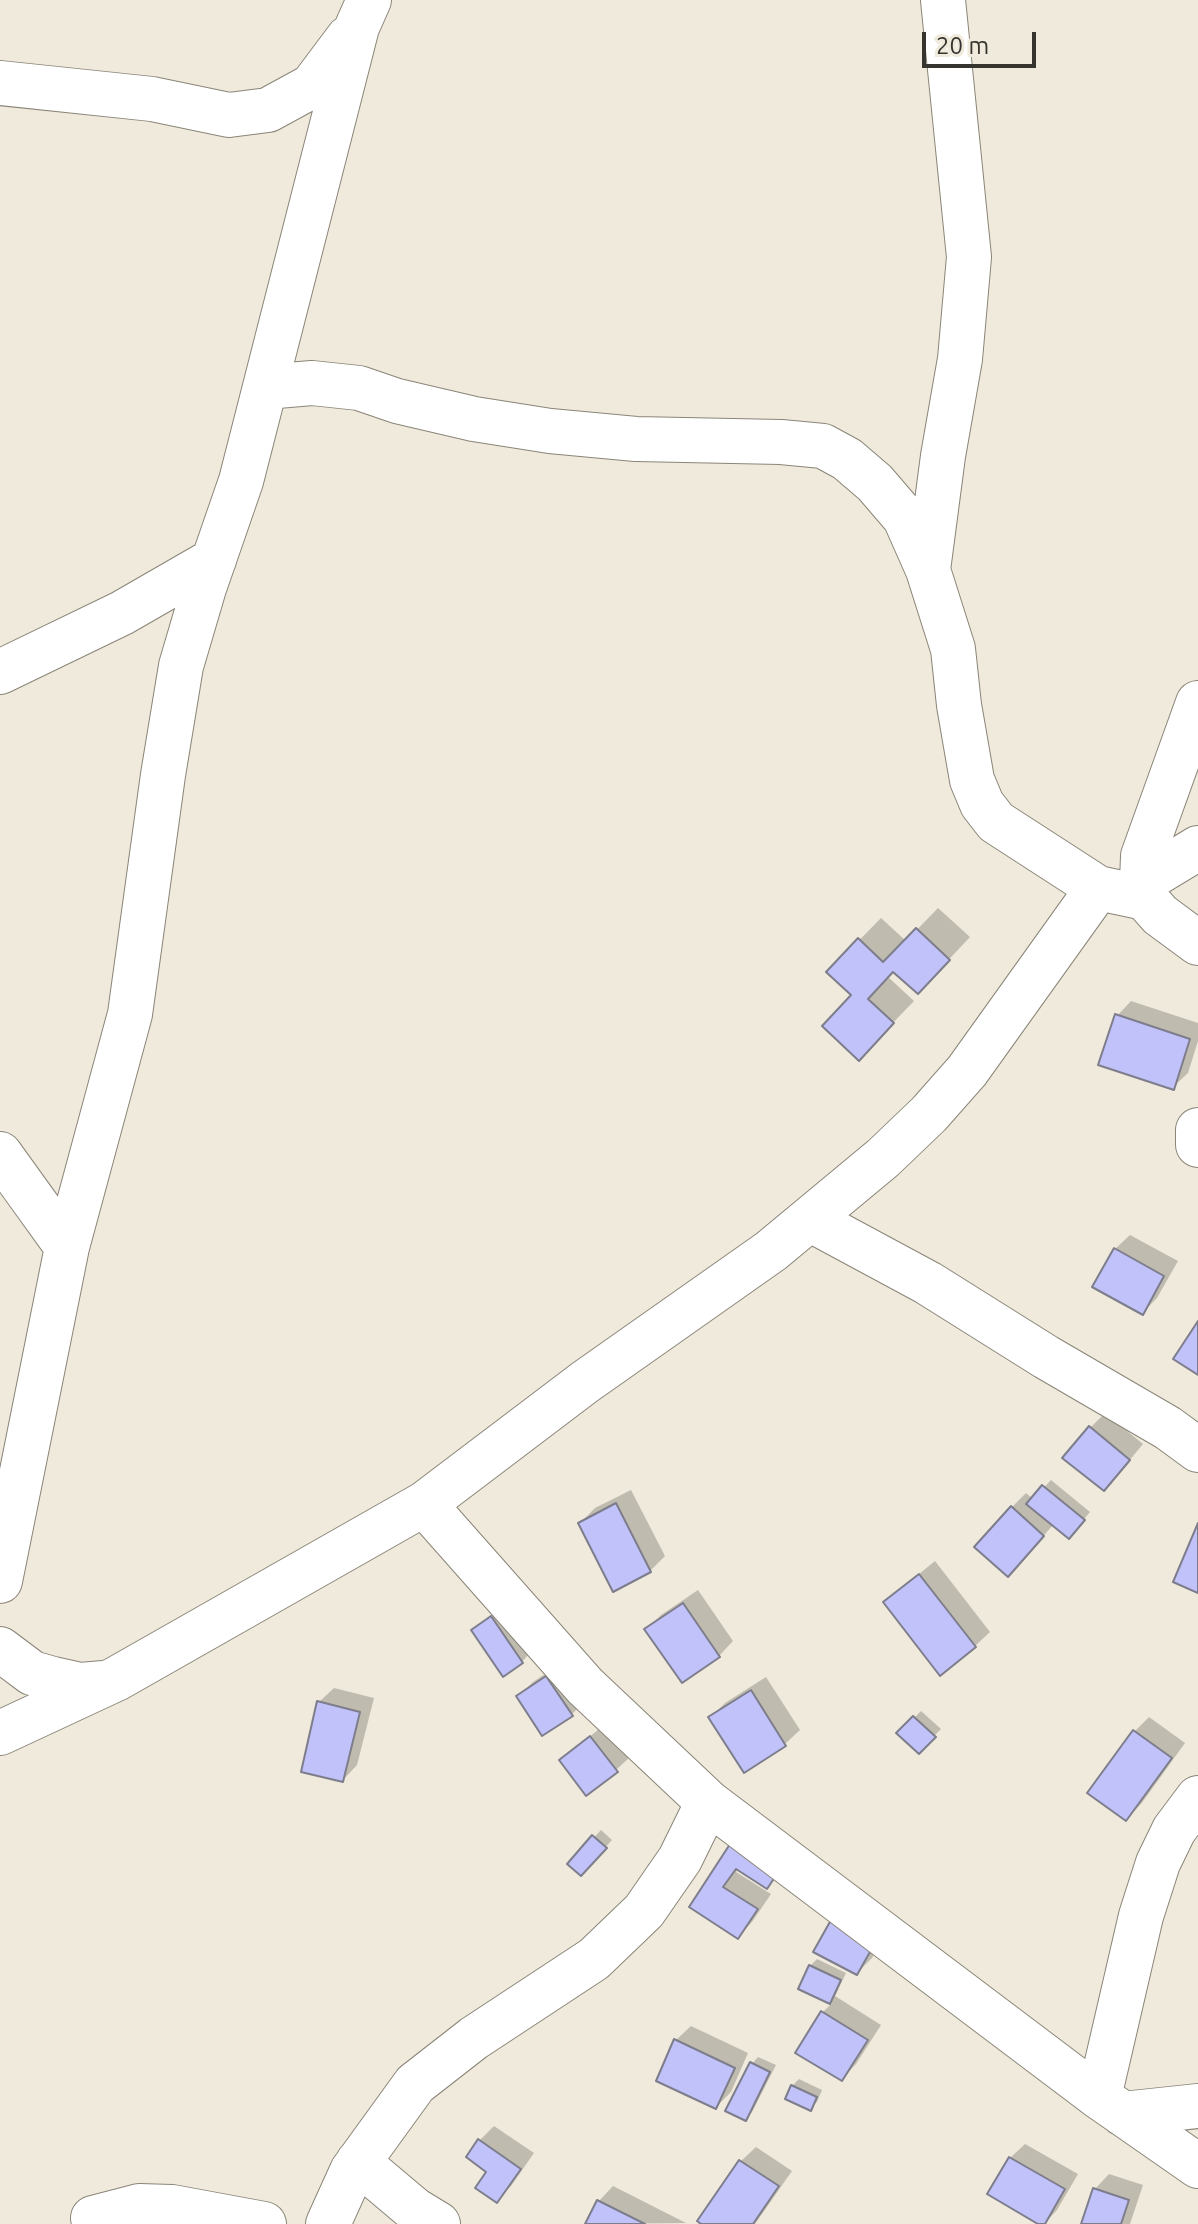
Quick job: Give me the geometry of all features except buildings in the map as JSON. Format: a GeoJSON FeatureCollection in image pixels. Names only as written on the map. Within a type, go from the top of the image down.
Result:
{"type":"FeatureCollection","features":[{"type":"Feature","properties":{"kind":"street"},"geometry":{"type":"LineString","coordinates":[[928,570],[960,359],[969,257],[943,0]]}},
{"type":"Feature","properties":{"kind":"street"},"geometry":{"type":"LineString","coordinates":[[0,83],[152,99],[229,115],[268,110],[312,86],[363,14]]}},
{"type":"Feature","properties":{"kind":"street"},"geometry":{"type":"LineString","coordinates":[[0,1581],[67,1247],[130,1014],[181,666],[241,481],[363,14]]}},
{"type":"Feature","properties":{"kind":"street"},"geometry":{"type":"LineString","coordinates":[[265,387],[312,383],[359,388],[397,401],[474,419],[550,431],[636,439],[781,442],[823,446],[847,459],[875,483],[905,518],[928,570],[953,649],[972,780],[982,804],[996,822],[1098,888],[1144,890],[1198,848]]}},
{"type":"Feature","properties":{"kind":"street"},"geometry":{"type":"LineString","coordinates":[[0,672],[122,613],[214,560]]}},
{"type":"Feature","properties":{"kind":"street"},"geometry":{"type":"LineString","coordinates":[[1198,703],[1143,856],[1144,890],[1178,930],[1198,943]]}},
{"type":"Feature","properties":{"kind":"street"},"geometry":{"type":"LineString","coordinates":[[0,1733],[110,1683],[424,1504],[585,1382],[811,1220],[929,1114],[967,1071],[1098,888]]}},
{"type":"Feature","properties":{"kind":"street"},"geometry":{"type":"LineString","coordinates":[[1198,1130],[1198,1145]]}},
{"type":"Feature","properties":{"kind":"street"},"geometry":{"type":"LineString","coordinates":[[0,1154],[67,1247]]}},
{"type":"Feature","properties":{"kind":"street"},"geometry":{"type":"LineString","coordinates":[[811,1220],[928,1283],[1168,1428],[1198,1450]]}},
{"type":"Feature","properties":{"kind":"street"},"geometry":{"type":"LineString","coordinates":[[424,1504],[585,1686],[708,1802],[1111,2106],[1198,2166]]}},
{"type":"Feature","properties":{"kind":"street"},"geometry":{"type":"LineString","coordinates":[[0,1649],[32,1673],[80,1685],[110,1683]]}},
{"type":"Feature","properties":{"kind":"street"},"geometry":{"type":"LineString","coordinates":[[1111,2106],[1141,1916],[1158,1863],[1174,1830],[1198,1798]]}},
{"type":"Feature","properties":{"kind":"street"},"geometry":{"type":"LineString","coordinates":[[328,2224],[358,2162],[415,2084],[474,2038],[594,1959],[644,1911],[680,1859],[708,1802]]}},
{"type":"Feature","properties":{"kind":"street"},"geometry":{"type":"LineString","coordinates":[[1111,2106],[1198,2106]]}},
{"type":"Feature","properties":{"kind":"street"},"geometry":{"type":"LineString","coordinates":[[358,2162],[415,2210],[438,2224]]}},
{"type":"Feature","properties":{"kind":"street"},"geometry":{"type":"LineString","coordinates":[[93,2218],[139,2206],[172,2207],[264,2224]]}}]}
